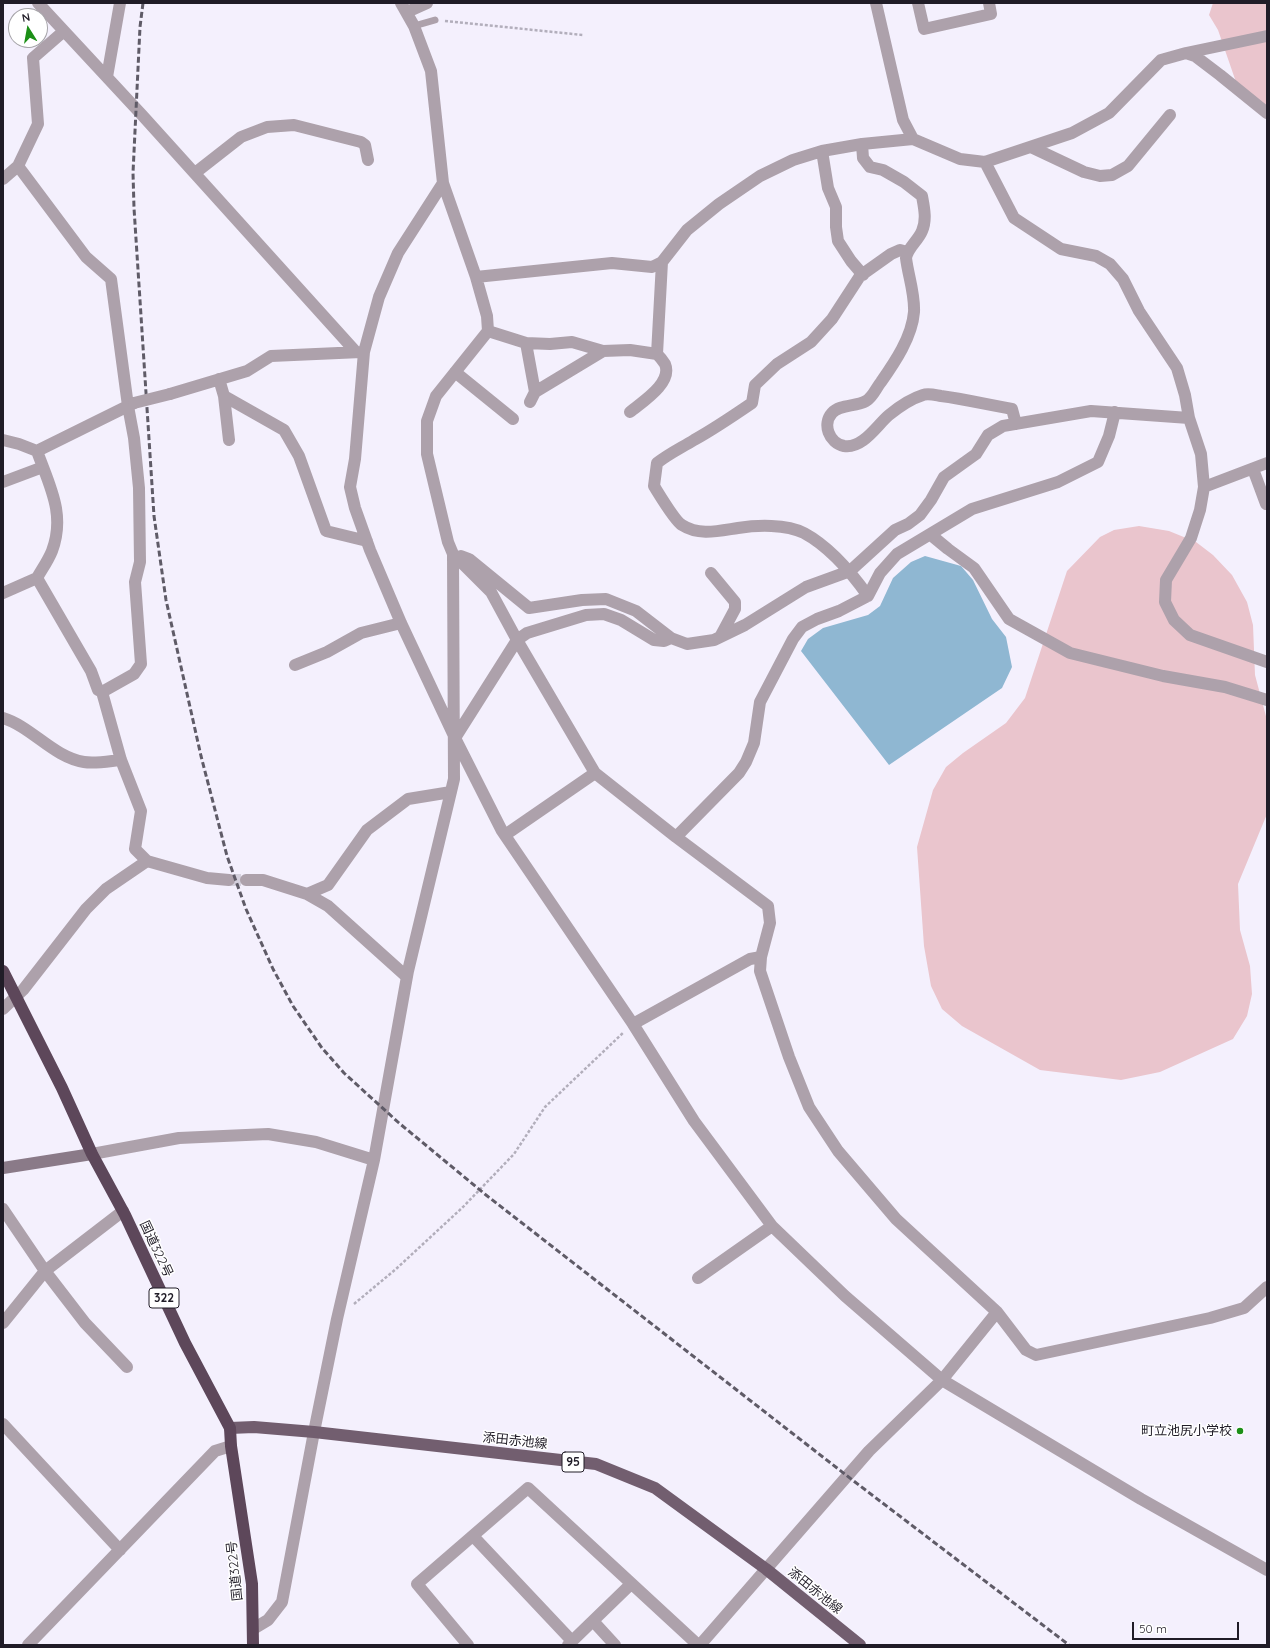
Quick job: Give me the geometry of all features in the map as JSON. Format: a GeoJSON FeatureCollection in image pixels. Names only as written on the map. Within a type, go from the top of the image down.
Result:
{"type":"FeatureCollection","features":[{"type":"Feature","properties":{"kind":"highway","name":"国道322号"},"geometry":{"type":"LineString","coordinates":[[3,971],[62,1088],[92,1154],[122,1211],[185,1343],[230,1428],[231,1446],[252,1584],[253,1645]]}},
{"type":"Feature","properties":{"kind":"main road","name":"添田赤池線"},"geometry":{"type":"LineString","coordinates":[[230,1428],[254,1427],[314,1432],[596,1464],[655,1488],[766,1569],[860,1645]]}},
{"type":"Feature","properties":{"kind":"street"},"geometry":{"type":"LineString","coordinates":[[38,3],[360,352]]}},
{"type":"Feature","properties":{"kind":"street"},"geometry":{"type":"LineString","coordinates":[[107,77],[120,3]]}},
{"type":"Feature","properties":{"kind":"street"},"geometry":{"type":"LineString","coordinates":[[253,1629],[268,1620],[282,1602],[337,1319],[374,1160],[407,977],[454,779],[453,554],[448,542],[427,454],[427,421],[436,396],[488,331],[487,316],[476,277],[443,183],[431,71],[414,26],[404,8],[427,3]]}},
{"type":"Feature","properties":{"kind":"street"},"geometry":{"type":"LineString","coordinates":[[876,3],[903,120],[913,139]]}},
{"type":"Feature","properties":{"kind":"street"},"geometry":{"type":"LineString","coordinates":[[918,3],[924,28],[991,14],[989,3]]}},
{"type":"Feature","properties":{"kind":"street"},"geometry":{"type":"LineString","coordinates":[[3,179],[18,166],[38,124],[33,58],[64,31]]}},
{"type":"Feature","properties":{"kind":"street"},"geometry":{"type":"LineString","coordinates":[[476,277],[612,263],[652,267],[662,262],[687,230],[719,204],[760,176],[793,160],[822,151],[862,144],[913,139],[960,159],[985,162],[1072,133],[1109,113],[1161,60],[1186,53],[1267,36]]}},
{"type":"Feature","properties":{"kind":"street"},"geometry":{"type":"LineString","coordinates":[[1186,53],[1195,56],[1267,113]]}},
{"type":"Feature","properties":{"kind":"street"},"geometry":{"type":"LineString","coordinates":[[1031,147],[1084,172],[1100,176],[1112,175],[1128,166],[1170,116]]}},
{"type":"Feature","properties":{"kind":"street"},"geometry":{"type":"LineString","coordinates":[[195,173],[240,137],[267,127],[294,125],[361,142],[365,145],[368,160]]}},
{"type":"Feature","properties":{"kind":"street"},"geometry":{"type":"LineString","coordinates":[[862,144],[863,158],[870,166],[883,170],[904,182],[922,196],[925,214],[922,231],[907,252],[906,258],[914,312],[902,349],[873,394],[866,402],[836,410],[831,414],[828,422],[828,433],[834,442],[844,446],[856,445],[872,433],[888,416],[908,400],[925,394],[969,400],[1012,409],[1016,424]]}},
{"type":"Feature","properties":{"kind":"street"},"geometry":{"type":"LineString","coordinates":[[822,151],[828,188],[836,207],[838,242],[851,261],[863,274]]}},
{"type":"Feature","properties":{"kind":"street"},"geometry":{"type":"LineString","coordinates":[[985,162],[1014,218],[1061,249],[1096,256],[1110,264],[1123,280],[1139,311],[1177,368],[1185,395],[1189,418],[1201,454],[1204,486],[1200,510],[1191,538],[1166,580],[1165,602],[1174,620],[1190,635],[1267,662]]}},
{"type":"Feature","properties":{"kind":"street"},"geometry":{"type":"LineString","coordinates":[[18,166],[86,257],[111,279],[131,405],[139,488],[140,562],[135,582],[141,664],[134,674],[102,692]]}},
{"type":"Feature","properties":{"kind":"street"},"geometry":{"type":"LineString","coordinates":[[443,183],[398,253],[379,297],[360,352],[355,459],[350,488],[355,508],[367,541],[402,623],[455,738],[504,835],[633,1024],[694,1121],[772,1226],[845,1296],[942,1380],[1141,1498],[1267,1570]]}},
{"type":"Feature","properties":{"kind":"street"},"geometry":{"type":"LineString","coordinates":[[868,596],[850,571],[826,549],[803,532],[774,526],[740,528],[712,532],[694,531],[680,524],[654,486],[657,463],[671,452],[693,442],[719,426],[752,403],[755,385],[777,364],[811,342],[832,319],[863,274],[891,254],[900,250],[907,252]]}},
{"type":"Feature","properties":{"kind":"street"},"geometry":{"type":"LineString","coordinates":[[630,412],[657,391],[664,381],[666,372],[665,364],[657,354],[662,262]]}},
{"type":"Feature","properties":{"kind":"street"},"geometry":{"type":"LineString","coordinates":[[488,331],[526,343],[550,344],[572,342],[603,351],[630,350],[657,354]]}},
{"type":"Feature","properties":{"kind":"street"},"geometry":{"type":"LineString","coordinates":[[526,343],[532,397],[603,351]]}},
{"type":"Feature","properties":{"kind":"street"},"geometry":{"type":"LineString","coordinates":[[3,440],[37,451],[131,405],[247,371],[271,356],[360,352]]}},
{"type":"Feature","properties":{"kind":"street"},"geometry":{"type":"LineString","coordinates":[[455,372],[513,419]]}},
{"type":"Feature","properties":{"kind":"street"},"geometry":{"type":"LineString","coordinates":[[219,379],[224,396],[229,440]]}},
{"type":"Feature","properties":{"kind":"street"},"geometry":{"type":"LineString","coordinates":[[224,396],[284,430],[299,456],[326,531],[367,541]]}},
{"type":"Feature","properties":{"kind":"street"},"geometry":{"type":"LineString","coordinates":[[453,554],[469,559],[529,608],[582,600],[606,599],[636,611],[671,638],[687,644],[714,640],[745,625],[806,587],[850,571],[895,530],[920,516],[944,477],[976,454],[988,435],[1003,426],[1091,411],[1189,418]]}},
{"type":"Feature","properties":{"kind":"street"},"geometry":{"type":"LineString","coordinates":[[676,837],[739,773],[746,762],[754,743],[760,702],[794,638],[802,627],[817,619],[839,611],[868,596],[880,573],[897,554],[931,535],[972,509],[1058,482],[1098,462],[1109,436],[1115,412]]}},
{"type":"Feature","properties":{"kind":"street"},"geometry":{"type":"LineString","coordinates":[[3,593],[37,578],[51,552],[57,534],[56,501],[37,451]]}},
{"type":"Feature","properties":{"kind":"street"},"geometry":{"type":"LineString","coordinates":[[1204,486],[1267,463]]}},
{"type":"Feature","properties":{"kind":"street"},"geometry":{"type":"LineString","coordinates":[[3,482],[42,466]]}},
{"type":"Feature","properties":{"kind":"street"},"geometry":{"type":"LineString","coordinates":[[1252,468],[1266,504]]}},
{"type":"Feature","properties":{"kind":"street"},"geometry":{"type":"LineString","coordinates":[[931,535],[948,550],[974,568],[1009,619],[1070,654],[1163,676],[1225,687],[1267,700]]}},
{"type":"Feature","properties":{"kind":"street"},"geometry":{"type":"LineString","coordinates":[[453,554],[491,592],[595,773],[676,837],[768,906],[770,923],[761,957],[760,971],[789,1057],[809,1107],[838,1151],[896,1219],[997,1312],[1026,1350],[1036,1355],[1119,1336],[1210,1318],[1244,1308],[1267,1287]]}},
{"type":"Feature","properties":{"kind":"street"},"geometry":{"type":"LineString","coordinates":[[711,573],[735,602],[735,609],[720,637]]}},
{"type":"Feature","properties":{"kind":"street"},"geometry":{"type":"LineString","coordinates":[[37,578],[91,671],[98,690],[102,692],[121,760],[141,811],[135,849],[147,861],[207,878],[229,880]]}},
{"type":"Feature","properties":{"kind":"street"},"geometry":{"type":"LineString","coordinates":[[455,738],[518,640],[527,633],[586,614],[604,614],[621,620],[654,640],[664,641],[671,638]]}},
{"type":"Feature","properties":{"kind":"street"},"geometry":{"type":"LineString","coordinates":[[295,665],[327,652],[361,633],[402,623]]}},
{"type":"Feature","properties":{"kind":"street"},"geometry":{"type":"LineString","coordinates":[[3,718],[13,721],[65,756],[85,762],[121,760]]}},
{"type":"Feature","properties":{"kind":"street"},"geometry":{"type":"LineString","coordinates":[[504,835],[595,773]]}},
{"type":"Feature","properties":{"kind":"street"},"geometry":{"type":"LineString","coordinates":[[307,894],[328,885],[367,830],[408,799],[451,792]]}},
{"type":"Feature","properties":{"kind":"street"},"geometry":{"type":"LineString","coordinates":[[3,1008],[23,990],[91,904],[106,889],[147,861]]}},
{"type":"Feature","properties":{"kind":"street"},"geometry":{"type":"LineString","coordinates":[[246,880],[263,880],[307,894],[328,906],[407,977]]}},
{"type":"Feature","properties":{"kind":"street"},"geometry":{"type":"LineString","coordinates":[[633,1024],[750,959],[761,957]]}},
{"type":"Feature","properties":{"kind":"street"},"geometry":{"type":"LineString","coordinates":[[3,1168],[179,1138],[268,1134],[316,1142],[374,1160]]}},
{"type":"Feature","properties":{"kind":"street"},"geometry":{"type":"LineString","coordinates":[[3,1209],[45,1271],[85,1323],[127,1366]]}},
{"type":"Feature","properties":{"kind":"street"},"geometry":{"type":"LineString","coordinates":[[3,1323],[45,1271],[122,1211]]}},
{"type":"Feature","properties":{"kind":"street"},"geometry":{"type":"LineString","coordinates":[[698,1278],[772,1226]]}},
{"type":"Feature","properties":{"kind":"street"},"geometry":{"type":"LineString","coordinates":[[468,1645],[417,1584],[528,1488],[699,1645],[868,1450],[942,1380],[997,1312]]}},
{"type":"Feature","properties":{"kind":"street"},"geometry":{"type":"LineString","coordinates":[[3,1424],[120,1550]]}},
{"type":"Feature","properties":{"kind":"street"},"geometry":{"type":"LineString","coordinates":[[28,1645],[215,1451],[231,1446]]}},
{"type":"Feature","properties":{"kind":"street"},"geometry":{"type":"LineString","coordinates":[[473,1536],[570,1643],[631,1584]]}},
{"type":"Feature","properties":{"kind":"street"},"geometry":{"type":"LineString","coordinates":[[593,1621],[615,1645]]}},
{"type":"Feature","properties":{"kind":"lane"},"geometry":{"type":"LineString","coordinates":[[414,26],[435,20]]}},
{"type":"Feature","properties":{"kind":"path"},"geometry":{"type":"LineString","coordinates":[[435,20],[583,35]]}},
{"type":"Feature","properties":{"kind":"path"},"geometry":{"type":"LineString","coordinates":[[337,1319],[463,1207],[514,1154],[545,1107],[633,1024]]}},
{"type":"Feature","properties":{"kind":"shaded area"},"geometry":{"type":"Polygon","coordinates":[[[1213,3],[1267,3],[1267,118],[1236,82],[1218,30],[1209,15],[1213,3]]]}},
{"type":"Feature","properties":{"kind":"shaded area"},"geometry":{"type":"Polygon","coordinates":[[[1139,526],[1169,531],[1196,542],[1213,555],[1232,575],[1247,602],[1253,625],[1255,675],[1267,720],[1267,814],[1238,884],[1240,930],[1250,966],[1252,994],[1247,1016],[1233,1039],[1160,1072],[1121,1080],[1040,1070],[962,1026],[942,1009],[931,986],[924,946],[917,847],[933,790],[946,767],[963,753],[1006,723],[1025,698],[1067,571],[1100,537],[1114,530],[1139,526]]]}},
{"type":"Feature","properties":{"kind":"water"},"geometry":{"type":"Polygon","coordinates":[[[925,556],[961,566],[973,580],[992,619],[1006,637],[1012,667],[1002,688],[889,765],[801,651],[808,639],[823,628],[868,615],[880,606],[893,578],[911,562],[925,556]]]}},
{"type":"Feature","properties":{"kind":"tunnel"},"geometry":{"type":"LineString","coordinates":[[229,880],[246,880]]}},
{"type":"Feature","properties":{"kind":"railway"},"geometry":{"type":"LineString","coordinates":[[143,3],[140,27],[133,173],[134,208],[154,516],[166,600],[201,756],[227,856],[246,909],[273,969],[293,1006],[322,1048],[344,1073],[399,1123],[486,1195],[855,1482],[1069,1645]]}},
{"type":"Feature","properties":{"kind":"place","name":"町立池尻小学校"},"geometry":{"type":"Point","coordinates":[1240,1431]}}]}
